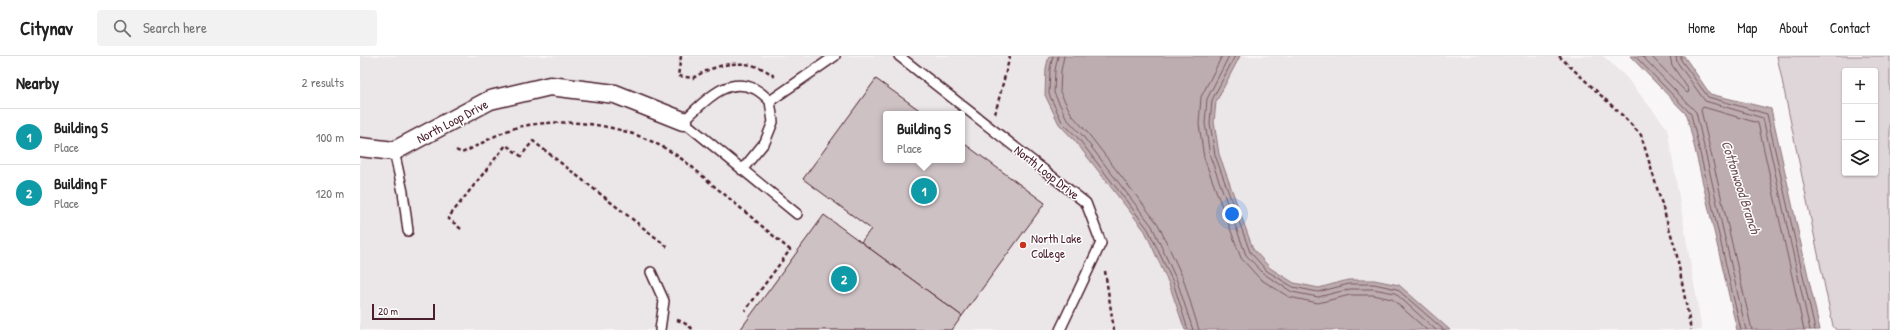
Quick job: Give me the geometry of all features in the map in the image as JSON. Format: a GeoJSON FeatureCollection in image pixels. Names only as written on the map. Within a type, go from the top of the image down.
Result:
{"type":"FeatureCollection","features":[{"type":"Feature","properties":{"kind":"street","name":"North Loop Drive"},"geometry":{"type":"LineString","coordinates":[[394,151],[490,100],[550,86],[615,94],[683,121]]}},
{"type":"Feature","properties":{"kind":"street"},"geometry":{"type":"LineString","coordinates":[[360,147],[394,151]]}},
{"type":"Feature","properties":{"kind":"lane"},"geometry":{"type":"LineString","coordinates":[[770,101],[835,56]]}},
{"type":"Feature","properties":{"kind":"lane","name":"North Loop Drive"},"geometry":{"type":"LineString","coordinates":[[899,56],[1086,203],[1101,242]]}},
{"type":"Feature","properties":{"kind":"lane"},"geometry":{"type":"LineString","coordinates":[[742,170],[765,142],[773,122],[770,101],[756,90],[741,85],[720,88],[683,121],[742,170],[797,214]]}},
{"type":"Feature","properties":{"kind":"lane"},"geometry":{"type":"LineString","coordinates":[[394,151],[403,192],[408,231]]}},
{"type":"Feature","properties":{"kind":"lane"},"geometry":{"type":"LineString","coordinates":[[1060,330],[1101,242]]}},
{"type":"Feature","properties":{"kind":"lane"},"geometry":{"type":"LineString","coordinates":[[651,272],[664,301],[660,330]]}},
{"type":"Feature","properties":{"kind":"path"},"geometry":{"type":"LineString","coordinates":[[991,129],[1010,56]]}},
{"type":"Feature","properties":{"kind":"path"},"geometry":{"type":"LineString","coordinates":[[1559,56],[1624,116],[1641,135],[1676,251],[1691,330]]}},
{"type":"Feature","properties":{"kind":"path"},"geometry":{"type":"LineString","coordinates":[[456,150],[462,153],[522,126],[560,123],[600,125],[620,130],[658,145],[682,160],[790,250],[745,311]]}},
{"type":"Feature","properties":{"kind":"path"},"geometry":{"type":"LineString","coordinates":[[461,229],[448,218],[506,145],[521,156],[533,141],[669,248]]}},
{"type":"Feature","properties":{"kind":"path"},"geometry":{"type":"LineString","coordinates":[[1101,242],[1114,330]]}},
{"type":"Feature","properties":{"kind":"shaded area","name":"North Lake College"},"geometry":{"type":"Polygon","coordinates":[[[360,56],[1603,56],[1626,77],[1667,128],[1702,330],[360,330],[360,56]]]}},
{"type":"Feature","properties":{"kind":"shaded area"},"geometry":{"type":"Polygon","coordinates":[[[1777,56],[1890,56],[1890,330],[1836,330],[1833,326],[1777,56]]]}},
{"type":"Feature","properties":{"kind":"water"},"geometry":{"type":"Polygon","coordinates":[[[1049,56],[1240,56],[1216,102],[1214,122],[1219,154],[1253,249],[1270,268],[1294,283],[1319,288],[1348,280],[1374,280],[1399,285],[1450,330],[1185,330],[1169,284],[1145,231],[1075,141],[1059,124],[1045,95],[1046,68],[1049,56]]]}},
{"type":"Feature","properties":{"kind":"water","name":"Cottonwood Branch"},"geometry":{"type":"Polygon","coordinates":[[[1630,56],[1684,56],[1710,94],[1771,109],[1820,330],[1737,330],[1687,115],[1630,56]]]}},
{"type":"Feature","properties":{"kind":"building"},"geometry":{"type":"Polygon","coordinates":[[[876,79],[921,111],[883,111],[883,163],[965,163],[965,144],[1045,203],[962,316],[861,242],[871,229],[803,179],[876,79]]]}},
{"type":"Feature","properties":{"kind":"building"},"geometry":{"type":"Polygon","coordinates":[[[824,215],[962,316],[952,330],[740,330],[824,215]]]}},
{"type":"Feature","properties":{"kind":"place","name":"Building S"},"geometry":{"type":"Point","coordinates":[924,191]}},
{"type":"Feature","properties":{"kind":"place","name":"North Lake College"},"geometry":{"type":"Point","coordinates":[1023,245]}},
{"type":"Feature","properties":{"kind":"place","name":"Building F"},"geometry":{"type":"Point","coordinates":[844,279]}}]}
